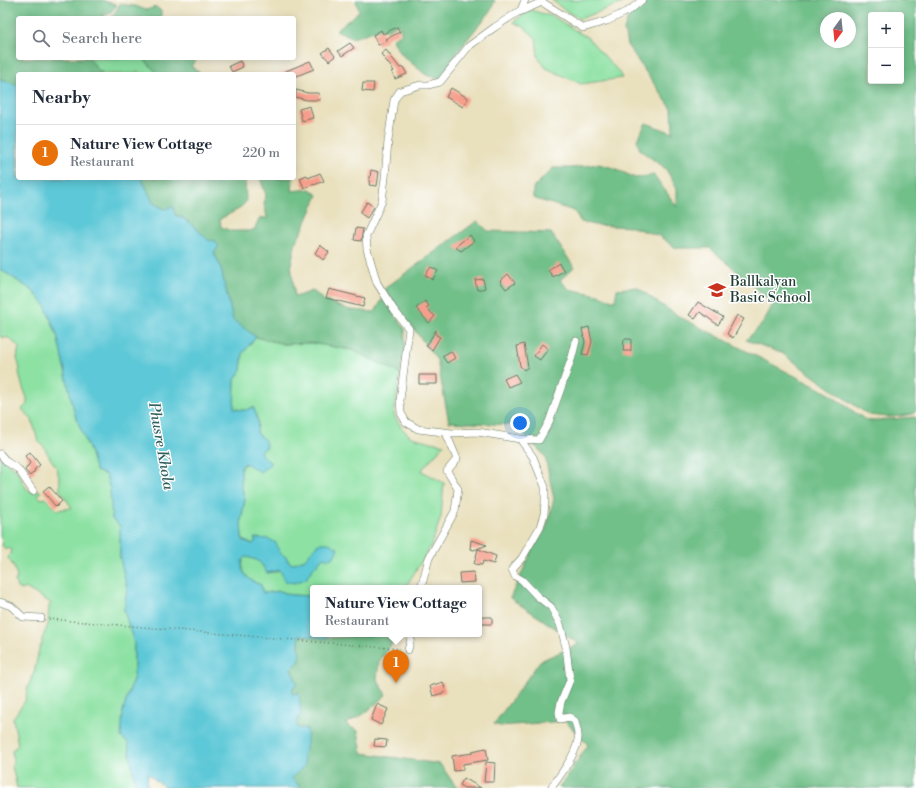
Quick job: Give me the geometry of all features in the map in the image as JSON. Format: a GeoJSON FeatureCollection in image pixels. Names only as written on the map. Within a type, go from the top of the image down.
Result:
{"type":"FeatureCollection","features":[{"type":"Feature","properties":{"kind":"street"},"geometry":{"type":"LineString","coordinates":[[525,0],[521,10],[513,14],[469,46],[440,82],[420,85],[400,91],[394,100],[382,201],[366,236],[367,249],[377,283],[394,310],[410,329],[400,400],[401,413],[406,422],[418,430],[446,433],[478,432],[520,439],[539,440],[549,422],[572,357],[576,341]]}},
{"type":"Feature","properties":{"kind":"street"},"geometry":{"type":"LineString","coordinates":[[513,14],[542,2],[583,28],[607,21],[630,10],[642,0]]}},
{"type":"Feature","properties":{"kind":"street"},"geometry":{"type":"LineString","coordinates":[[422,585],[429,558],[455,511],[458,489],[448,471],[457,459],[446,433]]}},
{"type":"Feature","properties":{"kind":"street"},"geometry":{"type":"LineString","coordinates":[[520,439],[534,457],[545,487],[545,502],[544,514],[540,527],[522,558],[512,569],[515,576],[522,580],[537,596],[551,607],[560,624],[566,647],[570,680],[561,702],[559,712],[560,719],[569,716],[575,721],[578,738],[577,747],[551,788]]}},
{"type":"Feature","properties":{"kind":"street"},"geometry":{"type":"LineString","coordinates":[[0,454],[7,462],[18,470],[33,491]]}},
{"type":"Feature","properties":{"kind":"street"},"geometry":{"type":"LineString","coordinates":[[0,602],[11,606],[22,617],[41,618]]}},
{"type":"Feature","properties":{"kind":"street"},"geometry":{"type":"LineString","coordinates":[[408,650],[411,637]]}},
{"type":"Feature","properties":{"kind":"path"},"geometry":{"type":"LineString","coordinates":[[41,618],[408,650]]}},
{"type":"Feature","properties":{"kind":"green space"},"geometry":{"type":"Polygon","coordinates":[[[0,0],[102,0],[117,5],[109,14],[101,15],[103,16],[16,16],[16,60],[90,60],[101,72],[16,72],[16,84],[0,80],[0,0]]]}},
{"type":"Feature","properties":{"kind":"green space"},"geometry":{"type":"Polygon","coordinates":[[[356,0],[495,0],[490,12],[470,36],[439,79],[426,75],[402,55],[392,39],[402,33],[398,24],[384,31],[382,28],[353,38],[336,30],[359,12],[356,0]]]}},
{"type":"Feature","properties":{"kind":"green space"},"geometry":{"type":"Polygon","coordinates":[[[552,0],[626,0],[622,3],[580,19],[563,9],[552,0]]]}},
{"type":"Feature","properties":{"kind":"green space"},"geometry":{"type":"Polygon","coordinates":[[[648,0],[916,0],[916,411],[913,414],[888,417],[869,415],[782,353],[746,340],[763,323],[773,304],[710,248],[676,248],[659,236],[632,227],[594,225],[581,222],[574,211],[533,198],[533,188],[553,168],[572,168],[598,164],[614,168],[635,178],[654,175],[677,207],[677,189],[666,169],[640,150],[637,140],[646,123],[673,133],[672,109],[627,45],[624,30],[630,12],[648,0]]]}},
{"type":"Feature","properties":{"kind":"green space"},"geometry":{"type":"Polygon","coordinates":[[[120,4],[135,6],[146,10],[156,7],[161,11],[161,16],[113,16],[120,4]]]}},
{"type":"Feature","properties":{"kind":"green space"},"geometry":{"type":"Polygon","coordinates":[[[531,10],[554,17],[588,38],[618,71],[622,78],[581,84],[546,68],[538,57],[536,38],[524,27],[513,22],[531,10]]]}},
{"type":"Feature","properties":{"kind":"green space"},"geometry":{"type":"Polygon","coordinates":[[[90,60],[145,60],[156,72],[101,72],[90,60]]]}},
{"type":"Feature","properties":{"kind":"green space"},"geometry":{"type":"Polygon","coordinates":[[[145,60],[196,60],[191,66],[198,72],[156,72],[145,60]]]}},
{"type":"Feature","properties":{"kind":"green space"},"geometry":{"type":"Polygon","coordinates":[[[142,180],[245,180],[246,202],[239,209],[220,219],[221,227],[231,231],[249,231],[255,229],[259,219],[267,218],[264,204],[266,195],[261,180],[293,180],[292,191],[310,189],[318,195],[296,241],[291,264],[295,297],[313,291],[325,301],[350,310],[375,312],[383,298],[405,329],[405,348],[400,373],[352,350],[311,343],[284,344],[256,337],[233,321],[220,265],[214,253],[219,246],[208,240],[184,218],[175,215],[153,203],[142,180]]]}},
{"type":"Feature","properties":{"kind":"green space"},"geometry":{"type":"Polygon","coordinates":[[[477,221],[488,231],[551,233],[574,267],[560,280],[569,289],[598,295],[615,301],[617,289],[637,287],[680,317],[828,393],[867,421],[916,417],[916,788],[559,788],[588,745],[565,721],[500,726],[494,724],[540,661],[579,644],[510,598],[532,551],[547,525],[554,499],[545,456],[514,425],[449,422],[437,360],[384,289],[477,221]]]}},
{"type":"Feature","properties":{"kind":"green space"},"geometry":{"type":"Polygon","coordinates":[[[0,269],[33,291],[45,305],[57,335],[75,415],[90,451],[96,471],[106,475],[110,490],[112,519],[120,526],[120,558],[127,588],[124,610],[134,643],[134,676],[123,711],[136,788],[17,788],[12,766],[12,750],[18,745],[13,718],[25,701],[28,687],[35,669],[39,649],[42,644],[42,639],[48,625],[49,606],[51,603],[25,588],[23,590],[17,588],[15,580],[17,579],[16,573],[8,558],[12,550],[8,548],[6,550],[2,545],[3,541],[0,537],[0,457],[16,469],[26,488],[33,493],[39,490],[41,493],[37,495],[42,499],[45,498],[57,510],[72,508],[60,490],[57,468],[44,447],[38,441],[32,420],[22,409],[27,404],[27,398],[19,372],[20,369],[17,358],[19,347],[9,338],[0,337],[0,269]]]}},
{"type":"Feature","properties":{"kind":"green space"},"geometry":{"type":"Polygon","coordinates":[[[256,337],[284,344],[311,343],[352,350],[400,373],[394,415],[401,427],[411,437],[444,445],[422,471],[444,483],[441,517],[431,546],[407,585],[310,585],[310,596],[291,595],[280,591],[263,593],[261,585],[252,581],[246,576],[243,569],[243,560],[246,557],[259,562],[267,573],[280,570],[306,579],[310,571],[323,557],[338,548],[292,564],[280,553],[278,548],[254,539],[256,541],[252,544],[244,541],[242,538],[241,520],[245,500],[241,485],[241,467],[260,453],[264,439],[257,433],[258,421],[253,407],[244,410],[234,408],[235,380],[241,370],[243,353],[256,337]]]}},
{"type":"Feature","properties":{"kind":"green space"},"geometry":{"type":"Polygon","coordinates":[[[299,635],[325,638],[397,637],[379,661],[377,679],[386,695],[364,714],[345,724],[358,731],[362,753],[440,764],[454,784],[460,788],[301,788],[292,778],[303,755],[306,729],[298,728],[296,723],[299,692],[294,694],[290,693],[295,683],[295,678],[291,667],[300,661],[299,635]]]}},
{"type":"Feature","properties":{"kind":"water","name":"Phusre Khola"},"geometry":{"type":"Polygon","coordinates":[[[0,80],[16,84],[16,180],[142,180],[153,203],[165,209],[173,206],[175,215],[189,222],[208,240],[215,241],[219,246],[214,253],[220,265],[233,320],[256,337],[243,353],[241,370],[235,380],[234,408],[244,410],[253,407],[256,413],[258,426],[257,433],[264,439],[267,447],[260,453],[271,463],[260,472],[245,463],[241,467],[241,485],[245,500],[241,520],[242,538],[244,541],[252,544],[256,541],[254,538],[269,539],[276,543],[280,553],[292,564],[305,559],[317,545],[321,543],[329,543],[338,548],[334,557],[328,559],[323,557],[306,579],[294,583],[285,581],[280,570],[267,573],[257,560],[246,557],[242,563],[246,576],[261,585],[263,593],[280,591],[291,595],[310,596],[310,636],[299,635],[300,661],[291,668],[298,683],[295,685],[291,693],[294,694],[299,692],[301,714],[296,723],[298,728],[307,729],[306,746],[303,755],[305,765],[292,778],[301,788],[166,788],[148,773],[147,788],[136,788],[128,743],[121,737],[123,711],[134,676],[134,643],[124,610],[127,588],[120,558],[120,526],[112,519],[110,490],[106,475],[96,471],[90,451],[75,415],[57,335],[45,305],[33,291],[0,269],[0,80]]]}},
{"type":"Feature","properties":{"kind":"building"},"geometry":{"type":"Polygon","coordinates":[[[397,27],[400,32],[378,45],[373,35],[381,30],[383,34],[397,27]]]}},
{"type":"Feature","properties":{"kind":"building"},"geometry":{"type":"Polygon","coordinates":[[[350,43],[354,48],[342,56],[338,51],[350,43]]]}},
{"type":"Feature","properties":{"kind":"building"},"geometry":{"type":"Polygon","coordinates":[[[329,48],[335,56],[329,61],[322,53],[329,48]]]}},
{"type":"Feature","properties":{"kind":"building"},"geometry":{"type":"Polygon","coordinates":[[[386,50],[400,68],[403,67],[407,74],[395,79],[392,72],[394,71],[381,54],[386,50]]]}},
{"type":"Feature","properties":{"kind":"building"},"geometry":{"type":"Polygon","coordinates":[[[240,61],[243,67],[232,72],[229,66],[240,61]]]}},
{"type":"Feature","properties":{"kind":"building"},"geometry":{"type":"Polygon","coordinates":[[[310,61],[314,69],[296,76],[296,72],[284,72],[310,61]]]}},
{"type":"Feature","properties":{"kind":"building"},"geometry":{"type":"Polygon","coordinates":[[[363,83],[374,83],[373,92],[362,91],[363,83]]]}},
{"type":"Feature","properties":{"kind":"building"},"geometry":{"type":"Polygon","coordinates":[[[451,88],[468,98],[463,107],[446,97],[451,88]]]}},
{"type":"Feature","properties":{"kind":"building"},"geometry":{"type":"Polygon","coordinates":[[[296,90],[308,93],[319,93],[320,100],[307,100],[296,97],[296,90]]]}},
{"type":"Feature","properties":{"kind":"building"},"geometry":{"type":"Polygon","coordinates":[[[310,106],[313,118],[302,121],[299,109],[310,106]]]}},
{"type":"Feature","properties":{"kind":"building"},"geometry":{"type":"Polygon","coordinates":[[[371,170],[379,172],[377,186],[369,185],[371,170]]]}},
{"type":"Feature","properties":{"kind":"building"},"geometry":{"type":"Polygon","coordinates":[[[320,173],[324,181],[304,188],[300,178],[307,175],[308,178],[320,173]]]}},
{"type":"Feature","properties":{"kind":"building"},"geometry":{"type":"Polygon","coordinates":[[[367,202],[374,207],[367,218],[360,213],[367,202]]]}},
{"type":"Feature","properties":{"kind":"building"},"geometry":{"type":"Polygon","coordinates":[[[356,228],[363,229],[361,241],[354,240],[356,228]]]}},
{"type":"Feature","properties":{"kind":"building"},"geometry":{"type":"Polygon","coordinates":[[[470,235],[474,241],[461,251],[455,247],[470,235]]]}},
{"type":"Feature","properties":{"kind":"building"},"geometry":{"type":"Polygon","coordinates":[[[320,245],[329,252],[323,260],[315,253],[320,245]]]}},
{"type":"Feature","properties":{"kind":"building"},"geometry":{"type":"Polygon","coordinates":[[[559,263],[564,271],[553,277],[548,270],[559,263]]]}},
{"type":"Feature","properties":{"kind":"building"},"geometry":{"type":"Polygon","coordinates":[[[431,267],[438,271],[432,280],[425,275],[431,267]]]}},
{"type":"Feature","properties":{"kind":"building"},"geometry":{"type":"Polygon","coordinates":[[[508,274],[515,283],[506,289],[500,281],[508,274]]]}},
{"type":"Feature","properties":{"kind":"building"},"geometry":{"type":"Polygon","coordinates":[[[483,279],[485,288],[477,290],[475,280],[483,279]]]}},
{"type":"Feature","properties":{"kind":"building"},"geometry":{"type":"Polygon","coordinates":[[[329,289],[365,298],[363,307],[326,298],[329,289]]]}},
{"type":"Feature","properties":{"kind":"building"},"geometry":{"type":"Polygon","coordinates":[[[425,301],[429,306],[426,308],[435,316],[429,323],[416,308],[425,301]]]}},
{"type":"Feature","properties":{"kind":"building"},"geometry":{"type":"Polygon","coordinates":[[[698,302],[723,317],[718,325],[700,312],[695,319],[689,315],[698,302]]]}},
{"type":"Feature","properties":{"kind":"building"},"geometry":{"type":"Polygon","coordinates":[[[737,315],[744,319],[733,338],[727,334],[737,315]]]}},
{"type":"Feature","properties":{"kind":"building"},"geometry":{"type":"Polygon","coordinates":[[[589,327],[592,342],[588,355],[582,354],[585,342],[582,329],[589,327]]]}},
{"type":"Feature","properties":{"kind":"building"},"geometry":{"type":"Polygon","coordinates":[[[436,330],[436,335],[440,337],[432,350],[426,346],[436,330]]]}},
{"type":"Feature","properties":{"kind":"building"},"geometry":{"type":"Polygon","coordinates":[[[624,339],[631,339],[631,351],[623,351],[624,339]]]}},
{"type":"Feature","properties":{"kind":"building"},"geometry":{"type":"Polygon","coordinates":[[[524,344],[528,367],[524,370],[520,366],[517,346],[524,344]]]}},
{"type":"Feature","properties":{"kind":"building"},"geometry":{"type":"Polygon","coordinates":[[[542,344],[548,349],[540,360],[534,356],[542,344]]]}},
{"type":"Feature","properties":{"kind":"building"},"geometry":{"type":"Polygon","coordinates":[[[451,351],[455,358],[447,363],[442,356],[451,351]]]}},
{"type":"Feature","properties":{"kind":"building"},"geometry":{"type":"Polygon","coordinates":[[[515,374],[520,382],[508,387],[504,379],[515,374]]]}},
{"type":"Feature","properties":{"kind":"building"},"geometry":{"type":"Polygon","coordinates":[[[419,375],[437,375],[437,384],[419,384],[419,375]]]}},
{"type":"Feature","properties":{"kind":"building"},"geometry":{"type":"Polygon","coordinates":[[[30,452],[40,465],[30,476],[25,470],[30,463],[25,456],[30,452]]]}},
{"type":"Feature","properties":{"kind":"building"},"geometry":{"type":"Polygon","coordinates":[[[49,486],[62,501],[56,507],[43,491],[49,486]]]}},
{"type":"Feature","properties":{"kind":"building"},"geometry":{"type":"Polygon","coordinates":[[[471,540],[487,545],[474,550],[470,549],[471,540]]]}},
{"type":"Feature","properties":{"kind":"building"},"geometry":{"type":"Polygon","coordinates":[[[478,549],[496,556],[494,564],[483,561],[482,565],[474,564],[478,549]]]}},
{"type":"Feature","properties":{"kind":"building"},"geometry":{"type":"Polygon","coordinates":[[[474,572],[475,582],[460,583],[459,573],[474,572]]]}},
{"type":"Feature","properties":{"kind":"building"},"geometry":{"type":"Polygon","coordinates":[[[482,617],[492,617],[492,624],[482,624],[482,617]]]}},
{"type":"Feature","properties":{"kind":"building"},"geometry":{"type":"Polygon","coordinates":[[[404,656],[404,667],[386,668],[386,657],[404,656]]]}},
{"type":"Feature","properties":{"kind":"building"},"geometry":{"type":"Polygon","coordinates":[[[443,682],[446,692],[433,696],[430,686],[443,682]]]}},
{"type":"Feature","properties":{"kind":"building"},"geometry":{"type":"Polygon","coordinates":[[[377,704],[388,709],[381,725],[371,720],[377,704]]]}},
{"type":"Feature","properties":{"kind":"building"},"geometry":{"type":"Polygon","coordinates":[[[375,739],[387,740],[386,747],[374,746],[375,739]]]}},
{"type":"Feature","properties":{"kind":"building"},"geometry":{"type":"Polygon","coordinates":[[[486,748],[488,760],[463,764],[463,770],[454,771],[452,756],[473,753],[472,751],[486,748]]]}},
{"type":"Feature","properties":{"kind":"building"},"geometry":{"type":"Polygon","coordinates":[[[486,762],[495,763],[494,782],[484,782],[486,762]]]}},
{"type":"Feature","properties":{"kind":"building"},"geometry":{"type":"Polygon","coordinates":[[[464,778],[481,788],[464,788],[460,785],[464,778]]]}},
{"type":"Feature","properties":{"kind":"place","name":"Ballkalyan Basic School"},"geometry":{"type":"Point","coordinates":[717,290]}},
{"type":"Feature","properties":{"kind":"place","name":"Nature View Cottage"},"geometry":{"type":"Point","coordinates":[396,683]}}]}
